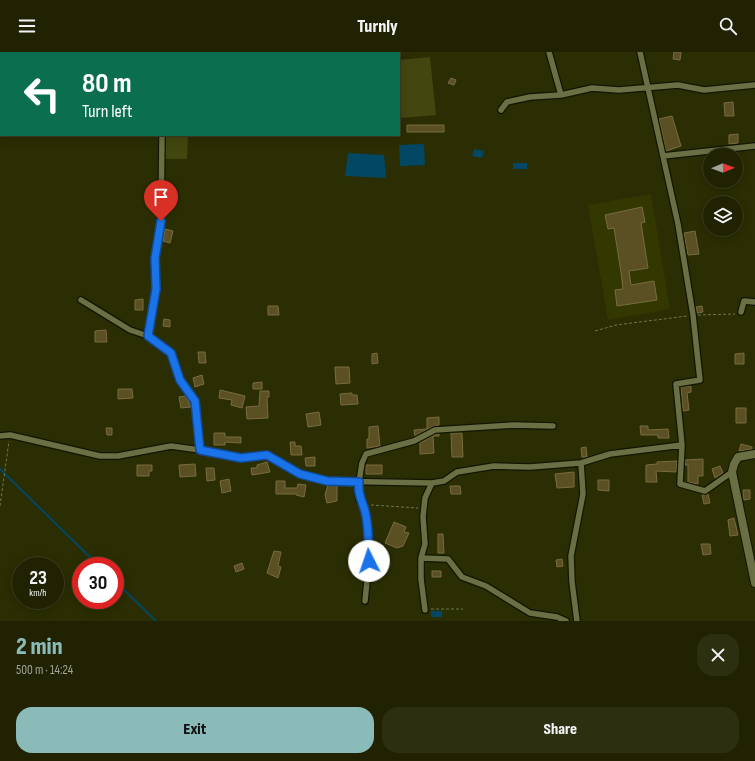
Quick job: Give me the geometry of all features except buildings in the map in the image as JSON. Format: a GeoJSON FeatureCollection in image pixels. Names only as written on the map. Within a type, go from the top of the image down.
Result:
{"type":"FeatureCollection","features":[{"type":"Feature","properties":{"kind":"main road"},"geometry":{"type":"LineString","coordinates":[[755,454],[738,457],[732,472],[755,583]]}},
{"type":"Feature","properties":{"kind":"street"},"geometry":{"type":"LineString","coordinates":[[549,52],[561,95]]}},
{"type":"Feature","properties":{"kind":"street"},"geometry":{"type":"LineString","coordinates":[[640,52],[678,224],[693,315],[700,380],[676,384],[682,444],[680,484],[705,491],[732,472]]}},
{"type":"Feature","properties":{"kind":"street"},"geometry":{"type":"LineString","coordinates":[[501,110],[507,102],[530,97],[561,95],[592,88],[619,90],[678,85],[704,90],[755,85]]}},
{"type":"Feature","properties":{"kind":"street"},"geometry":{"type":"LineString","coordinates":[[148,336],[156,289],[155,258],[161,221],[162,136]]}},
{"type":"Feature","properties":{"kind":"street"},"geometry":{"type":"LineString","coordinates":[[663,156],[755,146]]}},
{"type":"Feature","properties":{"kind":"street"},"geometry":{"type":"LineString","coordinates":[[82,300],[130,330],[148,336],[171,353],[180,380],[195,401],[200,450]]}},
{"type":"Feature","properties":{"kind":"street"},"geometry":{"type":"LineString","coordinates":[[741,312],[744,301],[755,302]]}},
{"type":"Feature","properties":{"kind":"street"},"geometry":{"type":"LineString","coordinates":[[365,601],[369,561],[366,517],[364,506],[359,500],[359,482],[362,463],[366,454],[414,441],[435,430],[514,425],[554,426]]}},
{"type":"Feature","properties":{"kind":"street"},"geometry":{"type":"LineString","coordinates":[[0,436],[10,434],[100,456],[118,456],[171,446],[241,458],[267,455],[300,474],[327,481],[432,483],[444,481],[457,472],[494,466],[530,467],[581,463],[610,454],[682,444]]}},
{"type":"Feature","properties":{"kind":"street"},"geometry":{"type":"LineString","coordinates":[[577,621],[572,582],[571,556],[583,494],[581,463]]}},
{"type":"Feature","properties":{"kind":"street"},"geometry":{"type":"LineString","coordinates":[[425,610],[421,578],[421,558],[425,544],[423,517],[425,498],[432,483]]}},
{"type":"Feature","properties":{"kind":"street"},"geometry":{"type":"LineString","coordinates":[[421,558],[448,559],[462,577],[486,586],[530,613],[566,621]]}},
{"type":"Feature","properties":{"kind":"path"},"geometry":{"type":"LineString","coordinates":[[595,331],[616,325],[693,315],[730,314],[741,312]]}},
{"type":"Feature","properties":{"kind":"path"},"geometry":{"type":"LineString","coordinates":[[0,506],[10,434]]}},
{"type":"Feature","properties":{"kind":"path"},"geometry":{"type":"LineString","coordinates":[[364,506],[372,505],[424,508]]}},
{"type":"Feature","properties":{"kind":"path"},"geometry":{"type":"LineString","coordinates":[[425,610],[463,609]]}},
{"type":"Feature","properties":{"kind":"shaded area"},"geometry":{"type":"Polygon","coordinates":[[[430,57],[436,115],[401,118],[400,60],[430,57]]]}},
{"type":"Feature","properties":{"kind":"shaded area"},"geometry":{"type":"Polygon","coordinates":[[[164,136],[188,136],[187,159],[164,159],[164,136]]]}},
{"type":"Feature","properties":{"kind":"shaded area"},"geometry":{"type":"Polygon","coordinates":[[[651,194],[670,309],[608,320],[588,205],[651,194]]]}},
{"type":"Feature","properties":{"kind":"water"},"geometry":{"type":"Polygon","coordinates":[[[424,144],[425,165],[400,166],[399,145],[424,144]]]}},
{"type":"Feature","properties":{"kind":"water"},"geometry":{"type":"Polygon","coordinates":[[[474,149],[484,151],[482,158],[472,156],[474,149]]]}},
{"type":"Feature","properties":{"kind":"water"},"geometry":{"type":"Polygon","coordinates":[[[348,153],[384,155],[386,178],[345,176],[348,153]]]}},
{"type":"Feature","properties":{"kind":"water"},"geometry":{"type":"Polygon","coordinates":[[[513,163],[527,163],[527,169],[513,169],[513,163]]]}},
{"type":"Feature","properties":{"kind":"water"},"geometry":{"type":"Polygon","coordinates":[[[431,611],[442,611],[442,617],[431,617],[431,611]]]}},
{"type":"Feature","properties":{"kind":"waterway"},"geometry":{"type":"LineString","coordinates":[[0,469],[90,557]]}},
{"type":"Feature","properties":{"kind":"waterway"},"geometry":{"type":"LineString","coordinates":[[124,590],[156,621]]}},
{"type":"Feature","properties":{"kind":"route"},"geometry":{"type":"LineString","coordinates":[[161,221],[155,258],[156,289],[148,336],[171,353],[180,380],[195,401],[198,416],[200,450],[241,458],[267,455],[300,474],[327,481],[359,482],[359,500],[364,506],[366,517],[369,561]]}}]}
